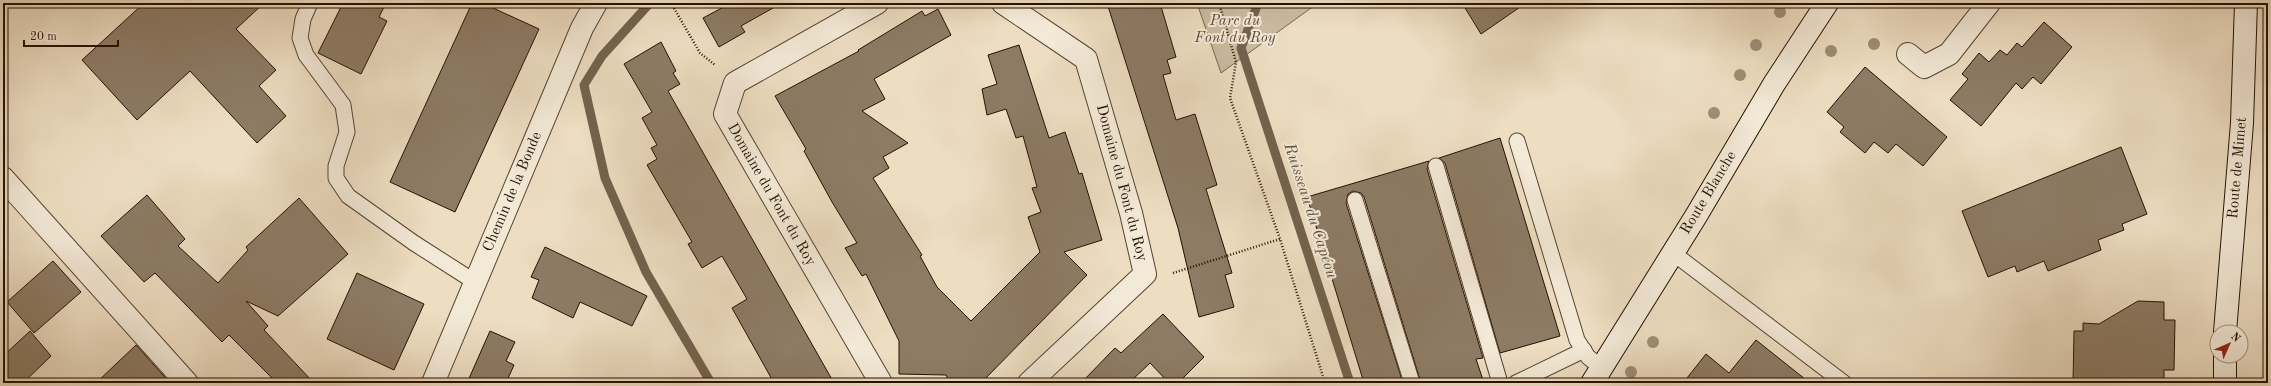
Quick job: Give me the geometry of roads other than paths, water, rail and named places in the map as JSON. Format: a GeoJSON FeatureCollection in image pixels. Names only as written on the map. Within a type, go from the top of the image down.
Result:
{"type":"FeatureCollection","features":[{"type":"Feature","properties":{"kind":"street","name":"Chemin de la Bonde"},"geometry":{"type":"LineString","coordinates":[[432,383],[582,28],[596,3]]}},
{"type":"Feature","properties":{"kind":"street","name":"Domaine du Font du Roy"},"geometry":{"type":"LineString","coordinates":[[877,3],[735,83],[725,114],[880,383]]}},
{"type":"Feature","properties":{"kind":"street","name":"Domaine du Font du Roy"},"geometry":{"type":"LineString","coordinates":[[1003,3],[1086,60],[1131,213],[1145,274],[1029,383]]}},
{"type":"Feature","properties":{"kind":"street","name":"Route Blanche"},"geometry":{"type":"LineString","coordinates":[[1597,376],[1774,84],[1826,3]]}},
{"type":"Feature","properties":{"kind":"street"},"geometry":{"type":"LineString","coordinates":[[1908,54],[1924,67],[1949,54],[1989,3]]}},
{"type":"Feature","properties":{"kind":"street","name":"Route de Mimet"},"geometry":{"type":"LineString","coordinates":[[2226,324],[2242,123],[2246,3]]}},
{"type":"Feature","properties":{"kind":"street"},"geometry":{"type":"LineString","coordinates":[[3,178],[187,383]]}},
{"type":"Feature","properties":{"kind":"street"},"geometry":{"type":"LineString","coordinates":[[2225,364],[2225,383]]}},
{"type":"Feature","properties":{"kind":"lane"},"geometry":{"type":"LineString","coordinates":[[310,3],[303,19],[300,38],[306,55],[343,105],[347,132],[336,166],[336,178],[348,196],[414,243],[475,282]]}},
{"type":"Feature","properties":{"kind":"lane"},"geometry":{"type":"LineString","coordinates":[[1517,141],[1578,340],[1597,376]]}},
{"type":"Feature","properties":{"kind":"lane"},"geometry":{"type":"LineString","coordinates":[[1436,166],[1500,383]]}},
{"type":"Feature","properties":{"kind":"lane"},"geometry":{"type":"LineString","coordinates":[[1355,200],[1412,383]]}},
{"type":"Feature","properties":{"kind":"lane"},"geometry":{"type":"LineString","coordinates":[[1673,252],[1844,383]]}},
{"type":"Feature","properties":{"kind":"lane"},"geometry":{"type":"LineString","coordinates":[[1516,383],[1584,350]]}},
{"type":"Feature","properties":{"kind":"waterway"},"geometry":{"type":"LineString","coordinates":[[650,3],[602,56],[584,85],[605,178],[646,272],[711,383]]}},
{"type":"Feature","properties":{"kind":"waterway","name":"Ruisseau du Capéou"},"geometry":{"type":"LineString","coordinates":[[1258,3],[1241,48],[1350,383]]}},
{"type":"Feature","properties":{"kind":"park label","name":"Parc du Font du Roy"},"geometry":{"type":"Point","coordinates":[1235,30]}}]}
